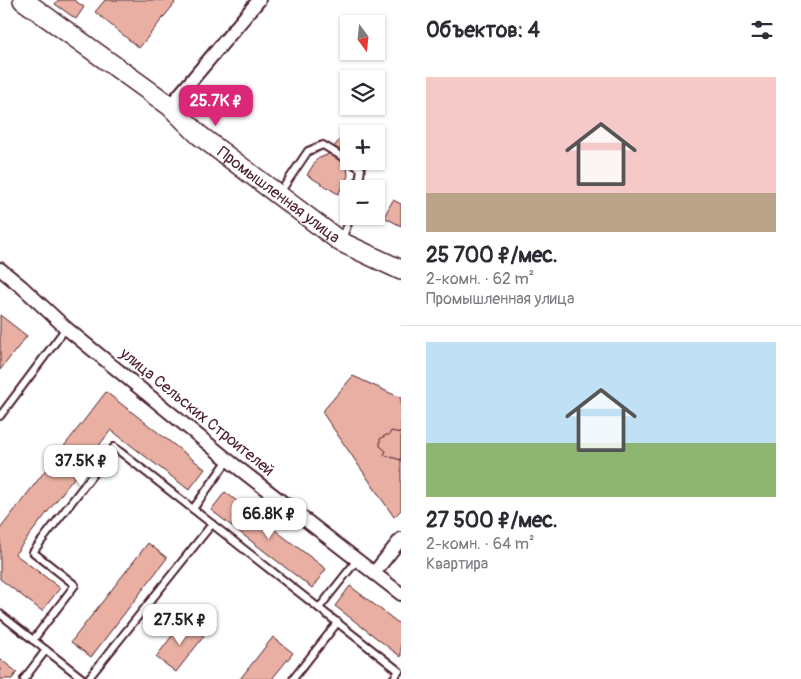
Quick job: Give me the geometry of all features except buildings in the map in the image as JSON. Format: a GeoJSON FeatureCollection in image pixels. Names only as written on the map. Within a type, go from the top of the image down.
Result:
{"type":"FeatureCollection","features":[{"type":"Feature","properties":{"kind":"street","name":"Промышленная улица"},"geometry":{"type":"LineString","coordinates":[[23,0],[170,106],[199,135],[340,242],[401,270]]}},
{"type":"Feature","properties":{"kind":"street"},"geometry":{"type":"LineString","coordinates":[[170,106],[259,0]]}},
{"type":"Feature","properties":{"kind":"street","name":"улица Сельских Строителей"},"geometry":{"type":"LineString","coordinates":[[0,269],[22,286],[66,328],[228,460],[401,594]]}},
{"type":"Feature","properties":{"kind":"street"},"geometry":{"type":"LineString","coordinates":[[374,573],[401,539]]}},
{"type":"Feature","properties":{"kind":"lane"},"geometry":{"type":"LineString","coordinates":[[278,195],[308,151],[323,144],[340,155]]}},
{"type":"Feature","properties":{"kind":"lane"},"geometry":{"type":"LineString","coordinates":[[340,242],[347,225]]}},
{"type":"Feature","properties":{"kind":"lane"},"geometry":{"type":"LineString","coordinates":[[0,416],[66,328]]}},
{"type":"Feature","properties":{"kind":"lane"},"geometry":{"type":"LineString","coordinates":[[33,640],[75,585],[33,552],[114,447],[399,671],[393,679]]}},
{"type":"Feature","properties":{"kind":"lane"},"geometry":{"type":"LineString","coordinates":[[193,509],[228,460]]}},
{"type":"Feature","properties":{"kind":"lane"},"geometry":{"type":"LineString","coordinates":[[88,679],[212,524]]}},
{"type":"Feature","properties":{"kind":"lane"},"geometry":{"type":"LineString","coordinates":[[319,608],[357,560]]}},
{"type":"Feature","properties":{"kind":"lane"},"geometry":{"type":"LineString","coordinates":[[0,614],[83,679]]}},
{"type":"Feature","properties":{"kind":"lane"},"geometry":{"type":"LineString","coordinates":[[293,679],[338,622]]}},
{"type":"Feature","properties":{"kind":"lane"},"geometry":{"type":"LineString","coordinates":[[24,679],[46,650]]}}]}
